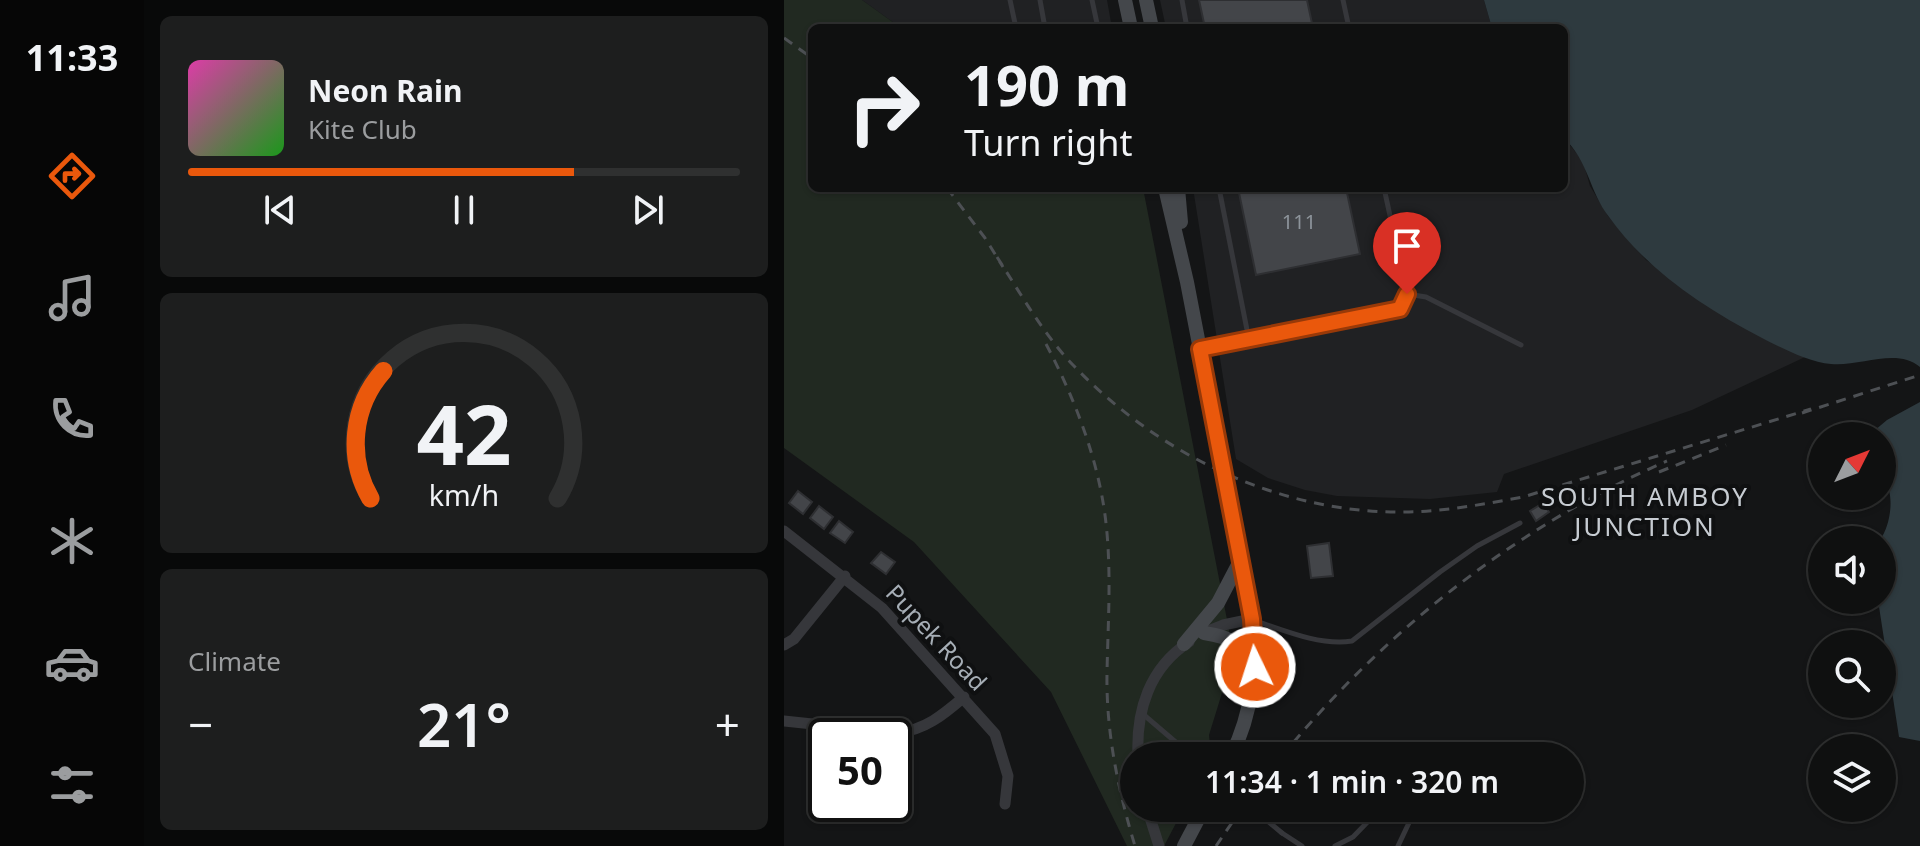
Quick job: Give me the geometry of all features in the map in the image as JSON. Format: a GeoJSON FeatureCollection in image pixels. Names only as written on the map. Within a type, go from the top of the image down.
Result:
{"type":"FeatureCollection","features":[{"type":"Feature","properties":{"kind":"main road"},"geometry":{"type":"LineString","coordinates":[[1125,0],[1130,24]]}},
{"type":"Feature","properties":{"kind":"main road"},"geometry":{"type":"LineString","coordinates":[[1146,0],[1151,24]]}},
{"type":"Feature","properties":{"kind":"main road"},"geometry":{"type":"LineString","coordinates":[[1166,192],[1187,282],[1252,619],[1255,667],[1252,695],[1237,742]]}},
{"type":"Feature","properties":{"kind":"main road"},"geometry":{"type":"LineString","coordinates":[[1178,192],[1187,282]]}},
{"type":"Feature","properties":{"kind":"main road"},"geometry":{"type":"LineString","coordinates":[[1184,644],[1218,603],[1240,561]]}},
{"type":"Feature","properties":{"kind":"main road"},"geometry":{"type":"LineString","coordinates":[[1204,633],[1232,639],[1240,648],[1247,663],[1252,695]]}},
{"type":"Feature","properties":{"kind":"main road"},"geometry":{"type":"LineString","coordinates":[[1184,846],[1197,822]]}},
{"type":"Feature","properties":{"kind":"street","name":"Pupek Road"},"geometry":{"type":"LineString","coordinates":[[784,531],[882,608],[995,734],[1008,776],[1005,804]]}},
{"type":"Feature","properties":{"kind":"street"},"geometry":{"type":"LineString","coordinates":[[784,645],[794,639],[845,576]]}},
{"type":"Feature","properties":{"kind":"street"},"geometry":{"type":"LineString","coordinates":[[1139,742],[1140,712],[1149,688],[1184,644],[1223,625],[1252,619]]}},
{"type":"Feature","properties":{"kind":"street"},"geometry":{"type":"LineString","coordinates":[[784,721],[897,733],[915,731],[941,716],[964,697]]}},
{"type":"Feature","properties":{"kind":"street"},"geometry":{"type":"LineString","coordinates":[[1151,822],[1159,846]]}},
{"type":"Feature","properties":{"kind":"lane"},"geometry":{"type":"LineString","coordinates":[[1010,0],[1015,24]]}},
{"type":"Feature","properties":{"kind":"lane"},"geometry":{"type":"LineString","coordinates":[[1040,0],[1044,24]]}},
{"type":"Feature","properties":{"kind":"lane"},"geometry":{"type":"LineString","coordinates":[[1092,0],[1097,24]]}},
{"type":"Feature","properties":{"kind":"lane"},"geometry":{"type":"LineString","coordinates":[[1182,0],[1186,24]]}},
{"type":"Feature","properties":{"kind":"lane"},"geometry":{"type":"LineString","coordinates":[[1343,0],[1348,24]]}},
{"type":"Feature","properties":{"kind":"lane"},"geometry":{"type":"LineString","coordinates":[[1220,192],[1249,340]]}},
{"type":"Feature","properties":{"kind":"lane"},"geometry":{"type":"LineString","coordinates":[[1200,349],[1400,309],[1407,294],[1385,192]]}},
{"type":"Feature","properties":{"kind":"lane"},"geometry":{"type":"LineString","coordinates":[[1407,294],[1426,297],[1521,345]]}},
{"type":"Feature","properties":{"kind":"lane"},"geometry":{"type":"LineString","coordinates":[[1252,619],[1298,634],[1339,643],[1352,641],[1477,546],[1520,523]]}},
{"type":"Feature","properties":{"kind":"lane"},"geometry":{"type":"LineString","coordinates":[[1140,712],[1175,742]]}},
{"type":"Feature","properties":{"kind":"lane"},"geometry":{"type":"LineString","coordinates":[[1269,822],[1302,846]]}},
{"type":"Feature","properties":{"kind":"lane"},"geometry":{"type":"LineString","coordinates":[[1335,846],[1353,837],[1367,822]]}},
{"type":"Feature","properties":{"kind":"lane"},"geometry":{"type":"LineString","coordinates":[[1398,846],[1409,822]]}},
{"type":"Feature","properties":{"kind":"shaded area"},"geometry":{"type":"Polygon","coordinates":[[[784,0],[862,0],[895,24],[808,24],[808,192],[1144,192],[1229,630],[1230,667],[1209,735],[1210,742],[1120,742],[1120,822],[1177,822],[1164,846],[1127,846],[1051,692],[914,542],[784,448],[784,0]]]}},
{"type":"Feature","properties":{"kind":"shaded area"},"geometry":{"type":"Polygon","coordinates":[[[862,0],[1107,0],[1111,24],[895,24],[862,0]]]}},
{"type":"Feature","properties":{"kind":"shaded area"},"geometry":{"type":"Polygon","coordinates":[[[1160,0],[1484,0],[1491,24],[1165,24],[1160,0]]]}},
{"type":"Feature","properties":{"kind":"shaded area"},"geometry":{"type":"Polygon","coordinates":[[[1484,0],[1920,0],[1920,367],[1911,361],[1889,358],[1831,364],[1804,358],[1719,314],[1659,271],[1609,217],[1579,157],[1568,142],[1568,24],[1491,24],[1484,0]]]}},
{"type":"Feature","properties":{"kind":"shaded area"},"geometry":{"type":"Polygon","coordinates":[[[1568,143],[1583,161],[1590,186],[1608,216],[1646,260],[1763,338],[1805,357],[1692,410],[1504,474],[1497,492],[1430,499],[1337,496],[1268,478],[1236,459],[1194,192],[1568,192],[1568,143]]]}},
{"type":"Feature","properties":{"kind":"shaded area"},"geometry":{"type":"Polygon","coordinates":[[[1920,402],[1920,741],[1899,737],[1896,717],[1896,630],[1883,630],[1880,614],[1896,614],[1896,526],[1886,526],[1889,510],[1896,510],[1896,422],[1885,422],[1920,402]]]}},
{"type":"Feature","properties":{"kind":"building"},"geometry":{"type":"Polygon","coordinates":[[[1199,0],[1307,0],[1312,24],[1204,24],[1199,0]]]}},
{"type":"Feature","properties":{"kind":"building"},"geometry":{"type":"Polygon","coordinates":[[[1239,192],[1347,192],[1360,254],[1256,275],[1239,192]]]}},
{"type":"Feature","properties":{"kind":"building"},"geometry":{"type":"Polygon","coordinates":[[[798,491],[812,502],[803,514],[789,503],[798,491]]]}},
{"type":"Feature","properties":{"kind":"building"},"geometry":{"type":"Polygon","coordinates":[[[1543,503],[1549,512],[1536,521],[1530,511],[1543,503]]]}},
{"type":"Feature","properties":{"kind":"building"},"geometry":{"type":"Polygon","coordinates":[[[819,506],[833,517],[824,529],[810,518],[819,506]]]}},
{"type":"Feature","properties":{"kind":"building"},"geometry":{"type":"Polygon","coordinates":[[[839,521],[853,532],[845,543],[830,533],[839,521]]]}},
{"type":"Feature","properties":{"kind":"building"},"geometry":{"type":"Polygon","coordinates":[[[1329,543],[1333,576],[1311,578],[1307,546],[1329,543]]]}},
{"type":"Feature","properties":{"kind":"building"},"geometry":{"type":"Polygon","coordinates":[[[881,552],[895,562],[886,574],[871,563],[881,552]]]}},
{"type":"Feature","properties":{"kind":"railway"},"geometry":{"type":"LineString","coordinates":[[784,38],[808,55]]}},
{"type":"Feature","properties":{"kind":"railway"},"geometry":{"type":"LineString","coordinates":[[950,192],[1003,267]]}},
{"type":"Feature","properties":{"kind":"railway"},"geometry":{"type":"LineString","coordinates":[[997,257],[1063,354],[1108,398],[1145,427],[1185,453],[1226,474],[1270,491],[1316,503],[1362,510],[1409,512],[1452,509],[1523,497],[1811,409]]}},
{"type":"Feature","properties":{"kind":"railway"},"geometry":{"type":"LineString","coordinates":[[1046,344],[1083,427],[1105,515],[1109,594],[1109,717],[1118,782],[1135,846]]}},
{"type":"Feature","properties":{"kind":"railway"},"geometry":{"type":"LineString","coordinates":[[1802,413],[1920,375]]}},
{"type":"Feature","properties":{"kind":"railway"},"geometry":{"type":"LineString","coordinates":[[1659,472],[1726,445]]}},
{"type":"Feature","properties":{"kind":"railway"},"geometry":{"type":"LineString","coordinates":[[1294,742],[1365,666],[1457,586],[1558,517],[1667,461]]}},
{"type":"Feature","properties":{"kind":"railway"},"geometry":{"type":"LineString","coordinates":[[1216,846],[1232,822]]}},
{"type":"Feature","properties":{"kind":"district","name":"SOUTH AMBOY JUNCTION"},"geometry":{"type":"Point","coordinates":[1645,511]}},
{"type":"Feature","properties":{"kind":"route"},"geometry":{"type":"LineString","coordinates":[[1255,667],[1252,619],[1200,349],[1400,309],[1407,294]]}}]}
